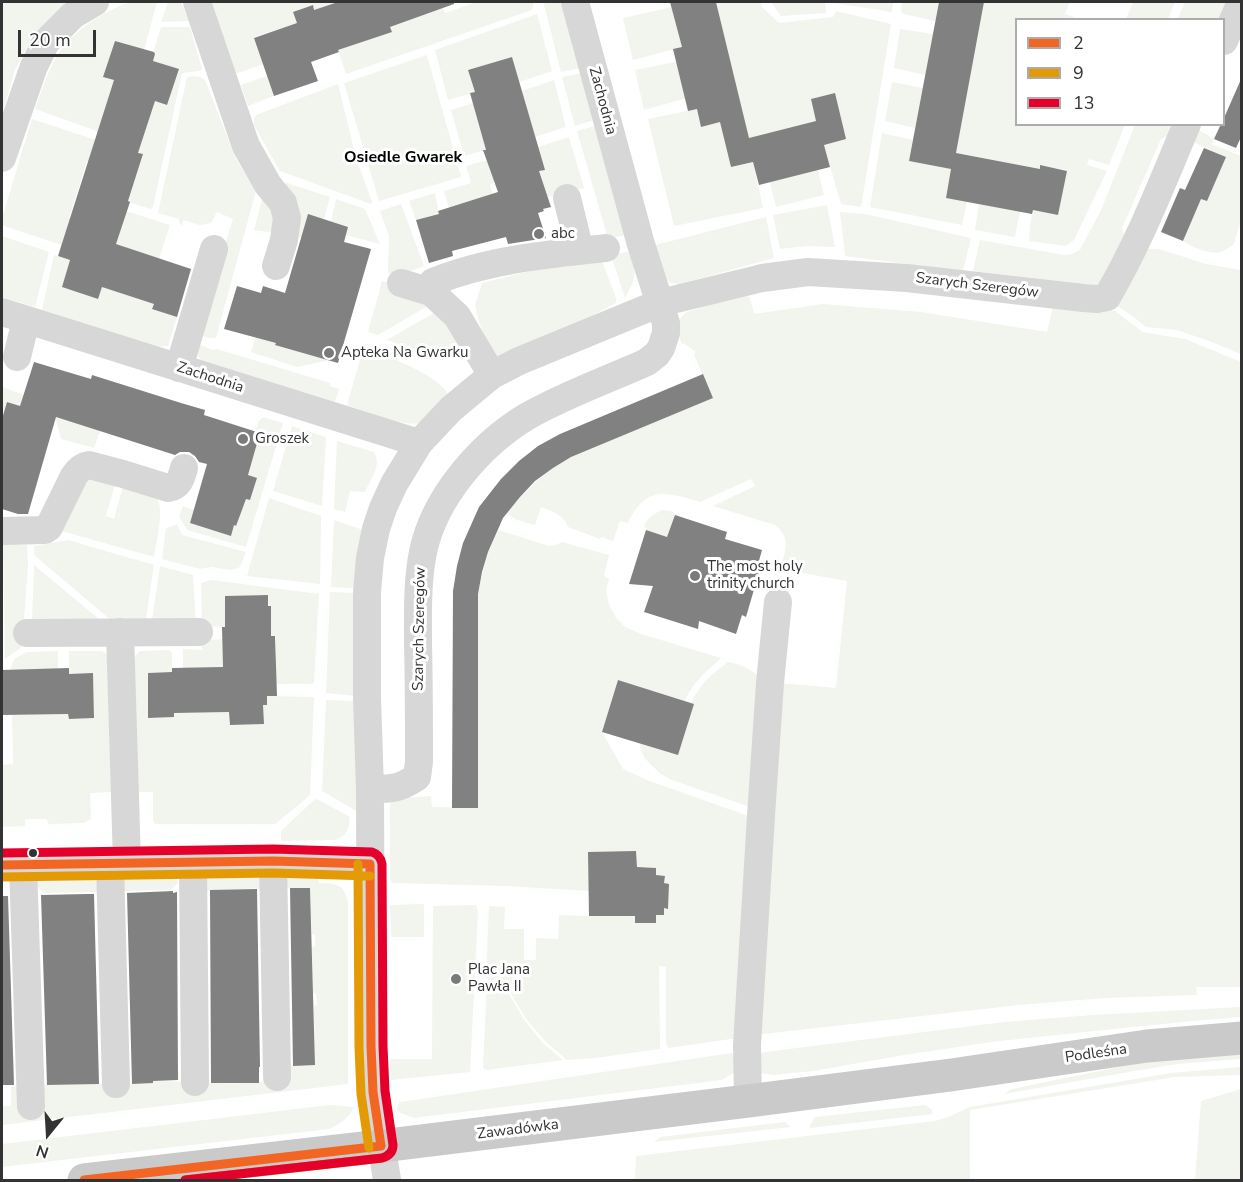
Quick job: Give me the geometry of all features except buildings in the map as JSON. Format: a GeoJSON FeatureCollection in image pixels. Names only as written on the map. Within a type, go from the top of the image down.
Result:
{"type":"FeatureCollection","features":[{"type":"Feature","properties":{"kind":"main road","name":"Podleśna"},"geometry":{"type":"LineString","coordinates":[[951,1075],[1147,1046],[1242,1038]]}},
{"type":"Feature","properties":{"kind":"main road","name":"Zawadówka"},"geometry":{"type":"LineString","coordinates":[[84,1180],[381,1146],[951,1075]]}},
{"type":"Feature","properties":{"kind":"street"},"geometry":{"type":"LineString","coordinates":[[4,143],[34,66],[46,42],[73,15],[95,2]]}},
{"type":"Feature","properties":{"kind":"street"},"geometry":{"type":"LineString","coordinates":[[197,2],[246,146],[268,185],[283,203],[287,218],[284,240],[276,266]]}},
{"type":"Feature","properties":{"kind":"street","name":"Zachodnia"},"geometry":{"type":"LineString","coordinates":[[575,2],[640,240],[660,303]]}},
{"type":"Feature","properties":{"kind":"street"},"geometry":{"type":"LineString","coordinates":[[1225,39],[1241,2]]}},
{"type":"Feature","properties":{"kind":"street","name":"Szarych Szeregów"},"geometry":{"type":"LineString","coordinates":[[387,1180],[372,1081],[367,592],[370,558],[382,508],[419,443],[451,409],[492,375],[528,357],[660,303],[762,278],[808,272],[907,278],[1084,298],[1107,297],[1122,272],[1187,126]]}},
{"type":"Feature","properties":{"kind":"street"},"geometry":{"type":"LineString","coordinates":[[431,292],[433,282],[449,275],[508,262],[593,249],[564,216]]}},
{"type":"Feature","properties":{"kind":"street"},"geometry":{"type":"LineString","coordinates":[[178,368],[214,249]]}},
{"type":"Feature","properties":{"kind":"street"},"geometry":{"type":"LineString","coordinates":[[401,283],[431,292],[457,316],[492,375]]}},
{"type":"Feature","properties":{"kind":"street","name":"Szarych Szeregów"},"geometry":{"type":"LineString","coordinates":[[370,789],[392,789],[403,786],[417,777],[419,762],[419,580],[423,551],[441,504],[458,479],[500,435],[547,406],[647,362],[657,354],[666,333],[660,303]]}},
{"type":"Feature","properties":{"kind":"street"},"geometry":{"type":"LineString","coordinates":[[14,316],[17,357]]}},
{"type":"Feature","properties":{"kind":"street","name":"Zachodnia"},"geometry":{"type":"LineString","coordinates":[[14,316],[419,443]]}},
{"type":"Feature","properties":{"kind":"street"},"geometry":{"type":"LineString","coordinates":[[2,531],[45,530],[49,527],[76,472],[85,466],[89,465],[123,474],[168,488],[179,482],[184,468]]}},
{"type":"Feature","properties":{"kind":"street"},"geometry":{"type":"LineString","coordinates":[[748,1101],[749,1011],[770,684],[778,602]]}},
{"type":"Feature","properties":{"kind":"street"},"geometry":{"type":"LineString","coordinates":[[116,1084],[120,632]]}},
{"type":"Feature","properties":{"kind":"street"},"geometry":{"type":"LineString","coordinates":[[27,633],[199,632]]}},
{"type":"Feature","properties":{"kind":"street"},"geometry":{"type":"LineString","coordinates":[[273,861],[278,1077]]}},
{"type":"Feature","properties":{"kind":"street"},"geometry":{"type":"LineString","coordinates":[[31,1106],[12,865],[273,861],[370,864]]}},
{"type":"Feature","properties":{"kind":"street"},"geometry":{"type":"LineString","coordinates":[[193,862],[195,1082]]}},
{"type":"Feature","properties":{"kind":"shaded area"},"geometry":{"type":"Polygon","coordinates":[[[2,2],[65,2],[28,45],[15,70],[2,115],[2,2]]]}},
{"type":"Feature","properties":{"kind":"shaded area"},"geometry":{"type":"Polygon","coordinates":[[[131,2],[157,2],[144,50],[115,41],[104,77],[122,83],[112,85],[109,96],[113,98],[102,133],[35,109],[51,67],[68,42],[87,25],[109,11],[131,2]]]}},
{"type":"Feature","properties":{"kind":"shaded area"},"geometry":{"type":"Polygon","coordinates":[[[168,2],[181,2],[189,21],[161,22],[168,2]]]}},
{"type":"Feature","properties":{"kind":"shaded area"},"geometry":{"type":"Polygon","coordinates":[[[212,2],[338,2],[314,10],[312,5],[294,12],[297,23],[254,37],[264,64],[235,74],[212,2]]]}},
{"type":"Feature","properties":{"kind":"shaded area"},"geometry":{"type":"Polygon","coordinates":[[[476,2],[534,2],[532,10],[346,74],[337,46],[392,31],[390,27],[443,8],[445,13],[476,2]]]}},
{"type":"Feature","properties":{"kind":"shaded area"},"geometry":{"type":"Polygon","coordinates":[[[544,2],[563,2],[581,68],[561,72],[544,2]]]}},
{"type":"Feature","properties":{"kind":"shaded area"},"geometry":{"type":"Polygon","coordinates":[[[716,2],[761,2],[761,6],[779,23],[833,17],[836,11],[891,24],[861,207],[841,204],[824,145],[835,93],[811,99],[816,121],[749,138],[716,2]]]}},
{"type":"Feature","properties":{"kind":"shaded area"},"geometry":{"type":"Polygon","coordinates":[[[771,2],[825,2],[826,13],[781,16],[771,2]]]}},
{"type":"Feature","properties":{"kind":"shaded area"},"geometry":{"type":"Polygon","coordinates":[[[834,2],[893,2],[892,12],[834,2]]]}},
{"type":"Feature","properties":{"kind":"shaded area"},"geometry":{"type":"Polygon","coordinates":[[[902,2],[939,2],[935,21],[904,14],[901,11],[902,2]]]}},
{"type":"Feature","properties":{"kind":"shaded area"},"geometry":{"type":"Polygon","coordinates":[[[984,2],[1070,2],[1065,14],[1076,18],[1015,18],[1015,126],[1125,126],[1109,165],[1089,159],[1087,165],[1107,171],[1074,240],[1066,246],[1029,241],[1033,210],[1058,215],[1067,170],[1041,166],[1040,169],[956,153],[984,2]]]}},
{"type":"Feature","properties":{"kind":"shaded area"},"geometry":{"type":"Polygon","coordinates":[[[1133,2],[1175,2],[1168,18],[1126,18],[1133,2]]]}},
{"type":"Feature","properties":{"kind":"shaded area"},"geometry":{"type":"Polygon","coordinates":[[[1185,2],[1236,2],[1225,18],[1178,18],[1185,2]]]}},
{"type":"Feature","properties":{"kind":"shaded area"},"geometry":{"type":"Polygon","coordinates":[[[672,7],[682,47],[633,60],[623,18],[672,7]]]}},
{"type":"Feature","properties":{"kind":"shaded area"},"geometry":{"type":"Polygon","coordinates":[[[537,14],[552,71],[519,82],[512,57],[468,70],[475,92],[448,100],[435,50],[537,14]]]}},
{"type":"Feature","properties":{"kind":"shaded area"},"geometry":{"type":"Polygon","coordinates":[[[161,27],[190,27],[202,69],[182,73],[151,209],[128,202],[143,155],[138,153],[155,101],[167,105],[179,70],[153,61],[153,53],[161,27]]]}},
{"type":"Feature","properties":{"kind":"shaded area"},"geometry":{"type":"Polygon","coordinates":[[[900,29],[933,34],[925,75],[894,68],[900,29]]]}},
{"type":"Feature","properties":{"kind":"shaded area"},"geometry":{"type":"Polygon","coordinates":[[[427,55],[461,177],[379,201],[344,83],[427,55]]]}},
{"type":"Feature","properties":{"kind":"shaded area"},"geometry":{"type":"Polygon","coordinates":[[[685,60],[694,96],[644,110],[635,70],[685,60]]]}},
{"type":"Feature","properties":{"kind":"shaded area"},"geometry":{"type":"Polygon","coordinates":[[[582,73],[594,120],[575,126],[562,77],[582,73]]]}},
{"type":"Feature","properties":{"kind":"shaded area"},"geometry":{"type":"Polygon","coordinates":[[[194,76],[205,80],[236,159],[256,191],[216,338],[197,334],[233,219],[217,212],[211,223],[200,225],[183,220],[182,226],[179,219],[158,213],[187,77],[194,76]]]}},
{"type":"Feature","properties":{"kind":"shaded area"},"geometry":{"type":"Polygon","coordinates":[[[267,76],[274,96],[248,106],[241,85],[267,76]]]}},
{"type":"Feature","properties":{"kind":"shaded area"},"geometry":{"type":"Polygon","coordinates":[[[554,80],[566,127],[535,137],[522,91],[554,80]]]}},
{"type":"Feature","properties":{"kind":"shaded area"},"geometry":{"type":"Polygon","coordinates":[[[892,82],[923,88],[915,128],[885,121],[892,82]]]}},
{"type":"Feature","properties":{"kind":"shaded area"},"geometry":{"type":"Polygon","coordinates":[[[338,84],[356,158],[371,204],[280,171],[254,125],[256,115],[338,84]]]}},
{"type":"Feature","properties":{"kind":"shaded area"},"geometry":{"type":"Polygon","coordinates":[[[473,103],[486,150],[464,156],[451,110],[473,103]]]}},
{"type":"Feature","properties":{"kind":"shaded area"},"geometry":{"type":"Polygon","coordinates":[[[697,109],[701,127],[720,122],[731,167],[753,162],[763,208],[674,226],[648,119],[697,109]]]}},
{"type":"Feature","properties":{"kind":"shaded area"},"geometry":{"type":"Polygon","coordinates":[[[32,119],[99,141],[92,163],[87,161],[69,218],[81,222],[68,247],[4,226],[2,223],[32,119]]]}},
{"type":"Feature","properties":{"kind":"shaded area"},"geometry":{"type":"Polygon","coordinates":[[[595,126],[625,235],[608,239],[577,131],[595,126]]]}},
{"type":"Feature","properties":{"kind":"shaded area"},"geometry":{"type":"Polygon","coordinates":[[[1135,126],[1178,126],[1175,132],[1161,139],[1122,228],[1127,243],[1105,281],[1095,285],[973,271],[980,240],[1064,255],[1072,254],[1080,250],[1101,210],[1135,126]]]}},
{"type":"Feature","properties":{"kind":"shaded area"},"geometry":{"type":"Polygon","coordinates":[[[1197,129],[1214,139],[1212,144],[1241,156],[1241,220],[1234,244],[1216,253],[1196,248],[1183,241],[1201,199],[1225,157],[1193,142],[1197,129]]]}},
{"type":"Feature","properties":{"kind":"shaded area"},"geometry":{"type":"Polygon","coordinates":[[[882,133],[913,140],[909,161],[951,169],[967,202],[962,225],[870,207],[882,133]]]}},
{"type":"Feature","properties":{"kind":"shaded area"},"geometry":{"type":"Polygon","coordinates":[[[569,137],[584,188],[547,197],[533,173],[544,170],[538,147],[569,137]]]}},
{"type":"Feature","properties":{"kind":"shaded area"},"geometry":{"type":"Polygon","coordinates":[[[489,160],[496,182],[490,185],[493,194],[450,211],[444,191],[471,183],[466,166],[489,160]]]}},
{"type":"Feature","properties":{"kind":"shaded area"},"geometry":{"type":"Polygon","coordinates":[[[818,170],[824,195],[776,207],[770,182],[818,170]]]}},
{"type":"Feature","properties":{"kind":"shaded area"},"geometry":{"type":"Polygon","coordinates":[[[287,183],[330,197],[324,219],[308,215],[301,238],[292,235],[281,186],[287,183]]]}},
{"type":"Feature","properties":{"kind":"shaded area"},"geometry":{"type":"Polygon","coordinates":[[[264,192],[277,215],[272,231],[269,232],[254,230],[264,192]]]}},
{"type":"Feature","properties":{"kind":"shaded area"},"geometry":{"type":"Polygon","coordinates":[[[435,193],[439,214],[416,220],[409,201],[435,193]]]}},
{"type":"Feature","properties":{"kind":"shaded area"},"geometry":{"type":"Polygon","coordinates":[[[336,199],[365,209],[380,244],[346,235],[348,227],[331,221],[336,199]]]}},
{"type":"Feature","properties":{"kind":"shaded area"},"geometry":{"type":"Polygon","coordinates":[[[401,204],[424,266],[398,276],[388,273],[389,236],[380,211],[401,204]]]}},
{"type":"Feature","properties":{"kind":"shaded area"},"geometry":{"type":"Polygon","coordinates":[[[979,204],[1020,211],[1015,237],[975,230],[979,204]]]}},
{"type":"Feature","properties":{"kind":"shaded area"},"geometry":{"type":"Polygon","coordinates":[[[827,205],[835,247],[807,246],[780,249],[773,215],[827,205]]]}},
{"type":"Feature","properties":{"kind":"shaded area"},"geometry":{"type":"Polygon","coordinates":[[[120,209],[170,225],[158,262],[125,251],[126,247],[114,243],[120,209]]]}},
{"type":"Feature","properties":{"kind":"shaded area"},"geometry":{"type":"Polygon","coordinates":[[[840,212],[865,214],[971,238],[963,271],[845,256],[840,212]]]}},
{"type":"Feature","properties":{"kind":"shaded area"},"geometry":{"type":"Polygon","coordinates":[[[766,217],[774,258],[680,284],[670,283],[663,275],[655,245],[766,217]]]}},
{"type":"Feature","properties":{"kind":"shaded area"},"geometry":{"type":"Polygon","coordinates":[[[2,236],[49,252],[35,307],[2,297],[2,236]]]}},
{"type":"Feature","properties":{"kind":"shaded area"},"geometry":{"type":"Polygon","coordinates":[[[1146,249],[1159,249],[1206,264],[1241,270],[1241,354],[1176,330],[1146,327],[1116,305],[1146,249]]]}},
{"type":"Feature","properties":{"kind":"shaded area"},"geometry":{"type":"Polygon","coordinates":[[[631,251],[634,275],[625,298],[611,255],[631,251]]]}},
{"type":"Feature","properties":{"kind":"shaded area"},"geometry":{"type":"Polygon","coordinates":[[[54,255],[70,260],[62,287],[98,299],[102,287],[154,304],[153,309],[177,317],[168,346],[156,347],[42,310],[54,255]]]}},
{"type":"Feature","properties":{"kind":"shaded area"},"geometry":{"type":"Polygon","coordinates":[[[600,256],[616,303],[495,362],[479,322],[475,305],[482,283],[600,256]]]}},
{"type":"Feature","properties":{"kind":"shaded area"},"geometry":{"type":"Polygon","coordinates":[[[382,281],[401,287],[427,303],[426,307],[378,335],[368,332],[382,281]]]}},
{"type":"Feature","properties":{"kind":"shaded area"},"geometry":{"type":"Polygon","coordinates":[[[744,294],[750,298],[754,314],[823,304],[921,312],[1047,332],[1053,306],[1115,311],[1143,332],[1185,339],[1241,362],[1241,987],[1196,987],[1197,995],[1105,998],[1019,1005],[755,1035],[780,683],[836,688],[847,581],[781,567],[786,544],[783,535],[775,525],[713,506],[755,486],[751,479],[700,502],[667,494],[650,497],[642,502],[628,523],[620,521],[613,541],[602,537],[600,539],[568,527],[561,516],[541,507],[535,525],[515,519],[507,513],[536,482],[571,457],[713,398],[694,355],[695,351],[683,343],[682,345],[678,331],[680,319],[687,312],[744,294]]]}},
{"type":"Feature","properties":{"kind":"shaded area"},"geometry":{"type":"Polygon","coordinates":[[[439,310],[461,339],[436,358],[387,340],[439,310]]]}},
{"type":"Feature","properties":{"kind":"shaded area"},"geometry":{"type":"Polygon","coordinates":[[[257,333],[277,339],[276,345],[329,360],[297,367],[251,352],[257,333]]]}},
{"type":"Feature","properties":{"kind":"shaded area"},"geometry":{"type":"Polygon","coordinates":[[[194,342],[212,350],[217,349],[330,383],[330,386],[339,389],[335,402],[201,360],[195,352],[194,342]]]}},
{"type":"Feature","properties":{"kind":"shaded area"},"geometry":{"type":"Polygon","coordinates":[[[370,349],[425,374],[443,387],[449,395],[430,417],[416,424],[385,418],[347,405],[362,353],[370,349]]]}},
{"type":"Feature","properties":{"kind":"shaded area"},"geometry":{"type":"Polygon","coordinates":[[[2,387],[24,395],[20,406],[7,402],[2,419],[2,387]]]}},
{"type":"Feature","properties":{"kind":"shaded area"},"geometry":{"type":"Polygon","coordinates":[[[55,417],[102,426],[94,448],[61,439],[55,417]]]}},
{"type":"Feature","properties":{"kind":"shaded area"},"geometry":{"type":"Polygon","coordinates":[[[263,417],[283,423],[246,547],[187,530],[179,517],[183,506],[194,510],[190,523],[231,536],[245,498],[250,500],[257,479],[248,475],[260,434],[255,432],[263,417]]]}},
{"type":"Feature","properties":{"kind":"shaded area"},"geometry":{"type":"Polygon","coordinates":[[[292,426],[326,437],[322,506],[273,491],[292,426]]]}},
{"type":"Feature","properties":{"kind":"shaded area"},"geometry":{"type":"Polygon","coordinates":[[[337,441],[374,452],[377,462],[375,472],[365,492],[350,491],[345,512],[334,509],[337,441]]]}},
{"type":"Feature","properties":{"kind":"shaded area"},"geometry":{"type":"Polygon","coordinates":[[[83,476],[116,481],[106,516],[114,519],[124,482],[155,496],[160,508],[160,516],[154,557],[58,530],[83,476]]]}},
{"type":"Feature","properties":{"kind":"shaded area"},"geometry":{"type":"Polygon","coordinates":[[[269,498],[321,516],[320,584],[247,576],[269,498]]]}},
{"type":"Feature","properties":{"kind":"shaded area"},"geometry":{"type":"Polygon","coordinates":[[[663,510],[675,513],[676,518],[669,540],[644,527],[651,516],[663,510]]]}},
{"type":"Feature","properties":{"kind":"shaded area"},"geometry":{"type":"Polygon","coordinates":[[[334,520],[363,530],[358,586],[331,587],[334,520]]]}},
{"type":"Feature","properties":{"kind":"shaded area"},"geometry":{"type":"Polygon","coordinates":[[[177,524],[182,535],[246,552],[240,567],[231,570],[211,567],[200,569],[162,559],[166,528],[177,524]]]}},
{"type":"Feature","properties":{"kind":"shaded area"},"geometry":{"type":"Polygon","coordinates":[[[498,530],[549,546],[562,542],[609,555],[604,576],[609,579],[606,590],[609,605],[616,618],[625,627],[721,658],[696,683],[685,701],[618,680],[602,732],[623,769],[647,780],[751,817],[738,1038],[668,1048],[666,1043],[666,967],[659,966],[660,1049],[567,1060],[545,1041],[526,1019],[510,992],[486,977],[489,906],[505,907],[504,929],[524,929],[524,960],[536,960],[536,938],[558,939],[559,915],[635,916],[636,923],[656,923],[656,915],[664,915],[664,908],[668,908],[669,884],[664,883],[665,876],[656,875],[656,868],[637,867],[636,852],[588,852],[589,891],[393,883],[390,880],[390,799],[431,796],[432,807],[478,808],[478,594],[486,561],[498,530]]]}},
{"type":"Feature","properties":{"kind":"shaded area"},"geometry":{"type":"Polygon","coordinates":[[[68,540],[154,565],[146,618],[143,621],[112,621],[34,555],[34,546],[68,540]]]}},
{"type":"Feature","properties":{"kind":"shaded area"},"geometry":{"type":"Polygon","coordinates":[[[3,543],[27,545],[28,565],[22,647],[5,659],[3,543]]]}},
{"type":"Feature","properties":{"kind":"shaded area"},"geometry":{"type":"Polygon","coordinates":[[[34,565],[99,619],[32,621],[34,565]]]}},
{"type":"Feature","properties":{"kind":"shaded area"},"geometry":{"type":"Polygon","coordinates":[[[160,566],[193,575],[196,624],[152,620],[160,566]]]}},
{"type":"Feature","properties":{"kind":"shaded area"},"geometry":{"type":"Polygon","coordinates":[[[211,580],[319,594],[314,683],[273,684],[268,658],[276,657],[276,636],[271,636],[268,595],[225,596],[225,609],[230,627],[202,626],[201,583],[211,580]]]}},
{"type":"Feature","properties":{"kind":"shaded area"},"geometry":{"type":"Polygon","coordinates":[[[330,592],[355,593],[355,696],[326,693],[330,592]]]}},
{"type":"Feature","properties":{"kind":"shaded area"},"geometry":{"type":"Polygon","coordinates":[[[235,639],[230,666],[220,667],[219,672],[183,672],[183,649],[202,650],[202,640],[235,639]]]}},
{"type":"Feature","properties":{"kind":"shaded area"},"geometry":{"type":"Polygon","coordinates":[[[170,650],[172,672],[148,673],[149,718],[174,717],[174,713],[229,712],[230,725],[263,724],[263,705],[267,705],[267,696],[314,697],[310,795],[275,824],[155,824],[153,792],[136,792],[133,665],[135,656],[140,651],[170,650]]]}},
{"type":"Feature","properties":{"kind":"shaded area"},"geometry":{"type":"Polygon","coordinates":[[[58,651],[58,669],[10,670],[14,659],[27,652],[58,651]]]}},
{"type":"Feature","properties":{"kind":"shaded area"},"geometry":{"type":"Polygon","coordinates":[[[69,651],[102,651],[107,654],[111,792],[90,793],[91,819],[84,823],[48,824],[47,819],[25,819],[25,826],[2,827],[2,765],[13,764],[12,715],[68,714],[69,719],[94,718],[93,674],[69,674],[69,651]]]}},
{"type":"Feature","properties":{"kind":"shaded area"},"geometry":{"type":"Polygon","coordinates":[[[728,662],[743,666],[757,675],[750,805],[747,806],[661,774],[644,757],[639,743],[678,755],[694,704],[691,703],[707,680],[728,662]]]}},
{"type":"Feature","properties":{"kind":"shaded area"},"geometry":{"type":"Polygon","coordinates":[[[326,700],[356,701],[358,812],[322,791],[326,700]]]}},
{"type":"Feature","properties":{"kind":"shaded area"},"geometry":{"type":"Polygon","coordinates":[[[317,799],[350,817],[345,834],[335,840],[281,841],[281,831],[317,799]]]}},
{"type":"Feature","properties":{"kind":"shaded area"},"geometry":{"type":"Polygon","coordinates":[[[259,875],[261,888],[204,891],[200,876],[259,875]]]}},
{"type":"Feature","properties":{"kind":"shaded area"},"geometry":{"type":"Polygon","coordinates":[[[279,875],[318,875],[319,883],[330,883],[342,888],[348,902],[348,1084],[2,1125],[2,1106],[11,1106],[11,1087],[152,1083],[153,1081],[247,1083],[270,1080],[292,1066],[315,1065],[314,1006],[317,1005],[316,994],[313,993],[312,947],[315,946],[315,935],[312,934],[310,888],[278,888],[279,875]]]}},
{"type":"Feature","properties":{"kind":"shaded area"},"geometry":{"type":"Polygon","coordinates":[[[120,876],[173,877],[178,883],[171,890],[116,891],[120,876]]]}},
{"type":"Feature","properties":{"kind":"shaded area"},"geometry":{"type":"Polygon","coordinates":[[[36,877],[92,877],[98,883],[97,892],[44,893],[37,886],[36,877]]]}},
{"type":"Feature","properties":{"kind":"shaded area"},"geometry":{"type":"Polygon","coordinates":[[[424,904],[424,937],[391,937],[390,905],[424,904]]]}},
{"type":"Feature","properties":{"kind":"shaded area"},"geometry":{"type":"Polygon","coordinates":[[[476,905],[478,912],[470,1072],[391,1080],[390,1059],[432,1059],[433,906],[476,905]]]}},
{"type":"Feature","properties":{"kind":"shaded area"},"geometry":{"type":"Polygon","coordinates":[[[487,981],[509,994],[525,1021],[543,1043],[563,1060],[487,1070],[483,1068],[487,981]]]}},
{"type":"Feature","properties":{"kind":"shaded area"},"geometry":{"type":"Polygon","coordinates":[[[1241,1007],[1241,1017],[999,1041],[813,1071],[773,1075],[761,1073],[757,1055],[765,1052],[1004,1022],[1241,1007]]]}},
{"type":"Feature","properties":{"kind":"shaded area"},"geometry":{"type":"Polygon","coordinates":[[[732,1053],[736,1060],[735,1072],[722,1080],[414,1118],[398,1112],[397,1108],[399,1102],[732,1053]]]}},
{"type":"Feature","properties":{"kind":"shaded area"},"geometry":{"type":"Polygon","coordinates":[[[1241,1054],[1241,1059],[1177,1064],[1004,1094],[1012,1089],[1139,1063],[1241,1054]]]}},
{"type":"Feature","properties":{"kind":"shaded area"},"geometry":{"type":"Polygon","coordinates":[[[1241,1067],[1241,1075],[1175,1077],[970,1110],[970,1180],[635,1180],[636,1156],[935,1121],[970,1107],[1171,1073],[1241,1067]]]}},
{"type":"Feature","properties":{"kind":"shaded area"},"geometry":{"type":"Polygon","coordinates":[[[1241,1089],[1241,1180],[1195,1180],[1201,1101],[1241,1089]]]}},
{"type":"Feature","properties":{"kind":"shaded area"},"geometry":{"type":"Polygon","coordinates":[[[330,1105],[354,1107],[343,1121],[329,1129],[2,1167],[2,1144],[330,1105]]]}},
{"type":"Feature","properties":{"kind":"shaded area"},"geometry":{"type":"Polygon","coordinates":[[[925,1105],[931,1109],[933,1114],[810,1128],[815,1117],[925,1105]]]}},
{"type":"Feature","properties":{"kind":"shaded area"},"geometry":{"type":"Polygon","coordinates":[[[785,1122],[791,1127],[654,1142],[660,1137],[785,1122]]]}},
{"type":"Feature","properties":{"kind":"transit line","name":"13"},"geometry":{"type":"LineString","coordinates":[[2,853],[273,849],[372,852],[380,858],[382,864],[383,1046],[385,1091],[393,1145],[391,1152],[382,1158],[185,1180]]}},
{"type":"Feature","properties":{"kind":"transit line","name":"2"},"geometry":{"type":"LineString","coordinates":[[2,865],[273,861],[370,864]]}},
{"type":"Feature","properties":{"kind":"transit line","name":"9"},"geometry":{"type":"LineString","coordinates":[[358,864],[359,1047],[361,1094],[369,1148]]}},
{"type":"Feature","properties":{"kind":"transit line","name":"2"},"geometry":{"type":"LineString","coordinates":[[370,864],[371,1046],[373,1092],[381,1146]]}},
{"type":"Feature","properties":{"kind":"transit line","name":"9"},"geometry":{"type":"LineString","coordinates":[[2,877],[273,873],[370,876]]}},
{"type":"Feature","properties":{"kind":"transit line","name":"2"},"geometry":{"type":"LineString","coordinates":[[84,1180],[381,1146]]}},
{"type":"Feature","properties":{"kind":"transit line","name":"9"},"geometry":{"type":"LineString","coordinates":[[185,1180],[382,1158]]}},
{"type":"Feature","properties":{"kind":"place","name":"abc"},"geometry":{"type":"Point","coordinates":[539,234]}},
{"type":"Feature","properties":{"kind":"place","name":"Apteka Na Gwarku"},"geometry":{"type":"Point","coordinates":[329,353]}},
{"type":"Feature","properties":{"kind":"place","name":"Groszek"},"geometry":{"type":"Point","coordinates":[243,439]}},
{"type":"Feature","properties":{"kind":"place","name":"The most holy trinity church"},"geometry":{"type":"Point","coordinates":[695,576]}},
{"type":"Feature","properties":{"kind":"place","name":"Plac Jana Pawła II"},"geometry":{"type":"Point","coordinates":[456,979]}},
{"type":"Feature","properties":{"kind":"district","name":"Osiedle Gwarek"},"geometry":{"type":"Point","coordinates":[403,158]}}]}
